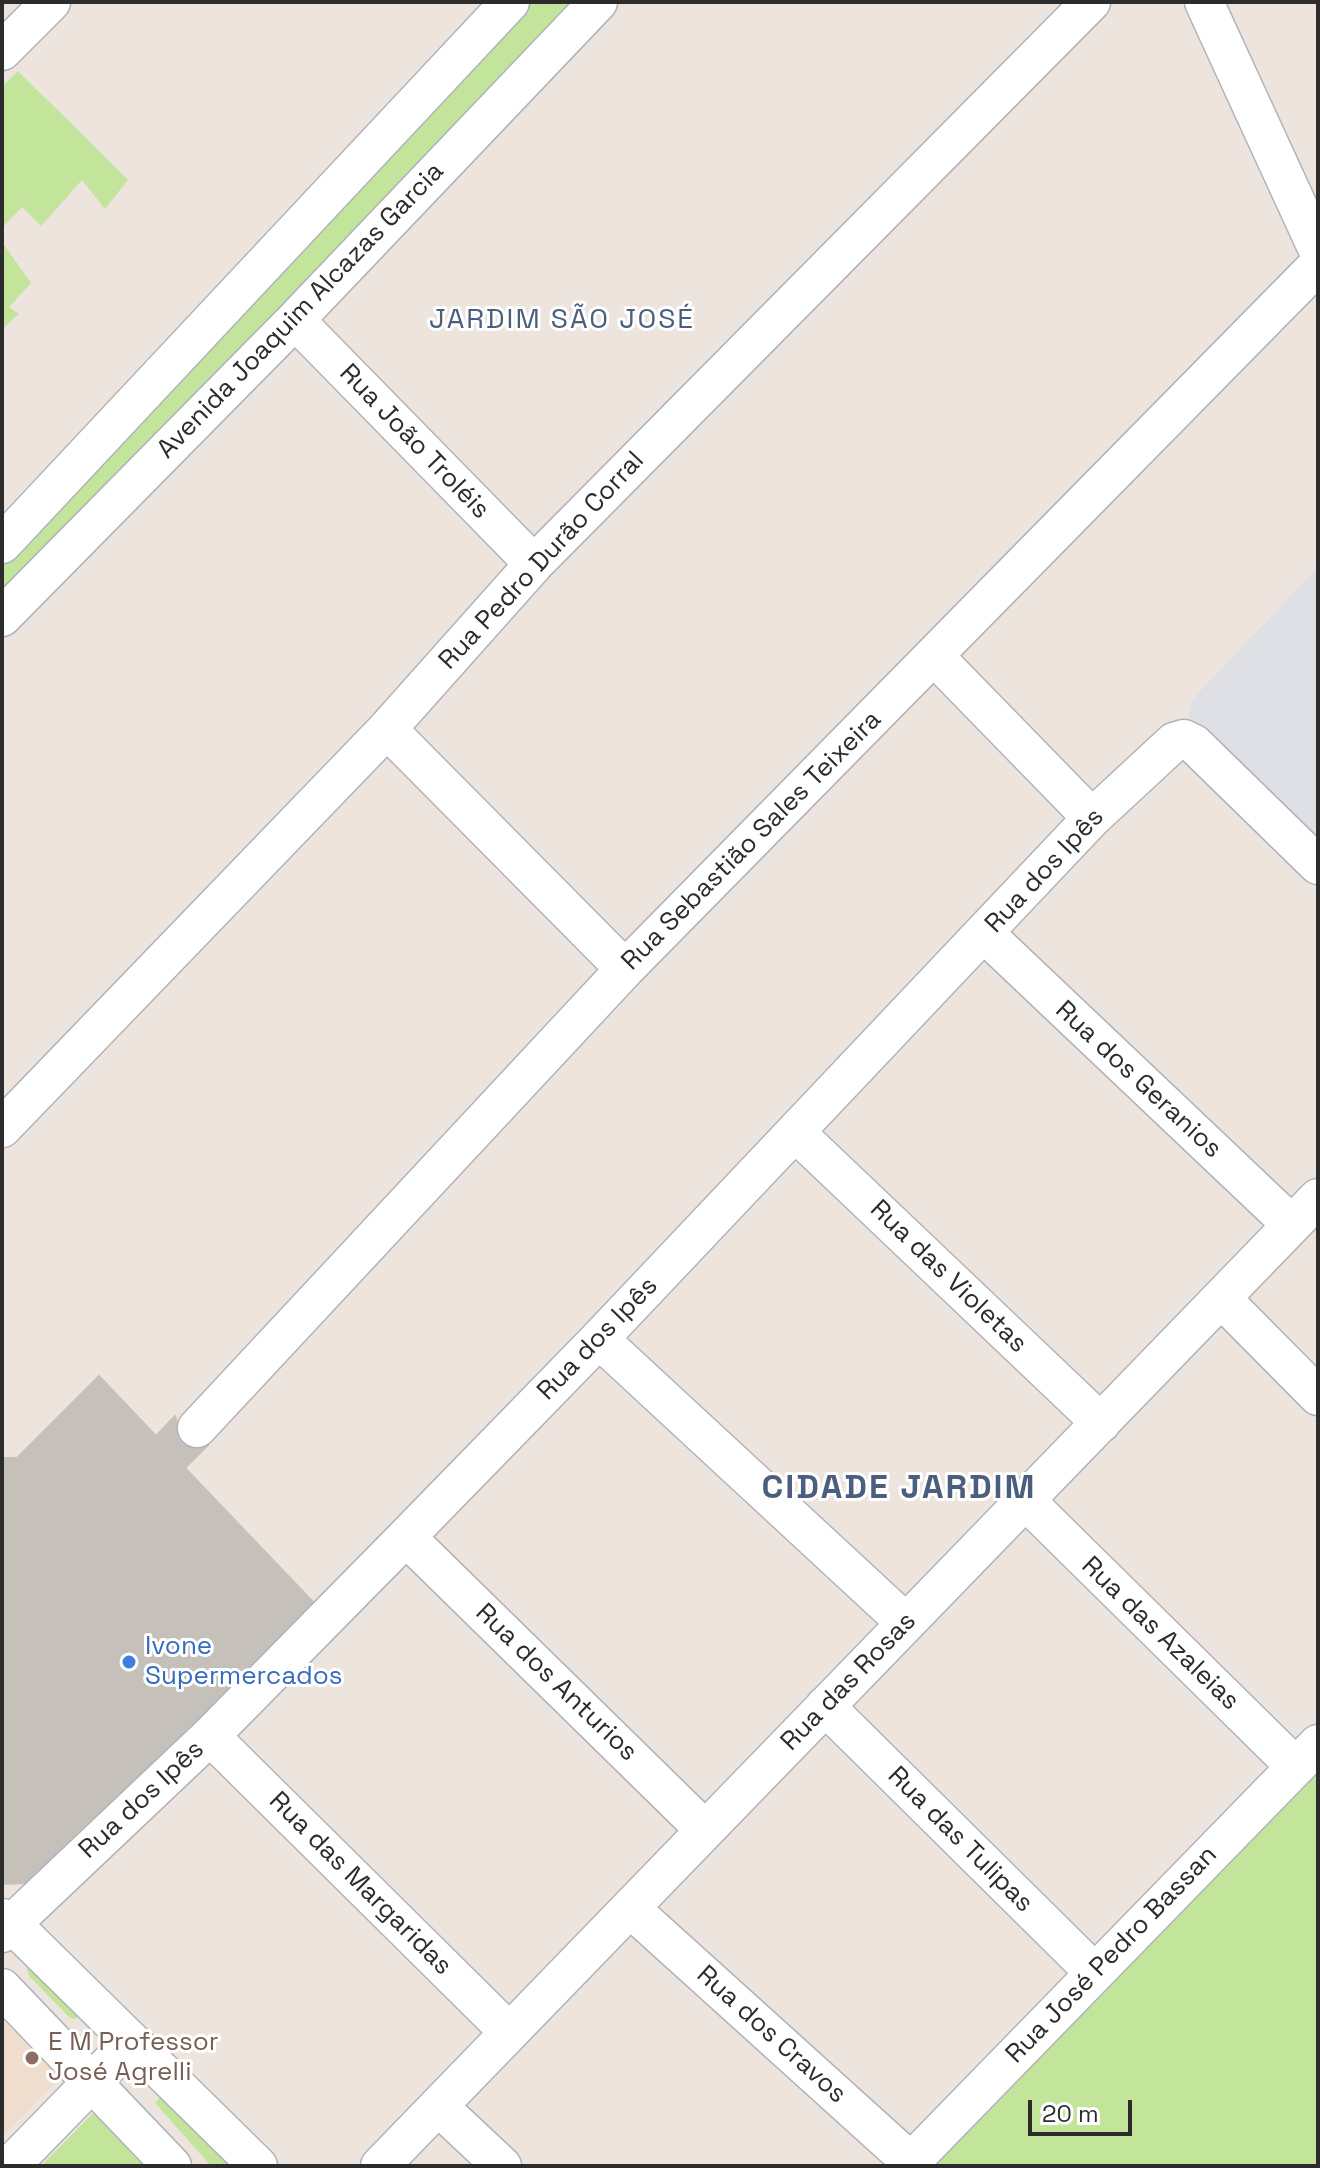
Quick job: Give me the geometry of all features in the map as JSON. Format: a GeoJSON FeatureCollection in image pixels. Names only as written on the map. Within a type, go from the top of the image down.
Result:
{"type":"FeatureCollection","features":[{"type":"Feature","properties":{"kind":"street"},"geometry":{"type":"LineString","coordinates":[[2,51],[51,2]]}},
{"type":"Feature","properties":{"kind":"street"},"geometry":{"type":"LineString","coordinates":[[2,544],[510,2]]}},
{"type":"Feature","properties":{"kind":"street","name":"Avenida Joaquim Alcazas Garcia"},"geometry":{"type":"LineString","coordinates":[[2,617],[295,320],[598,2]]}},
{"type":"Feature","properties":{"kind":"street","name":"Rua Pedro Durão Corral"},"geometry":{"type":"LineString","coordinates":[[2,1128],[387,729],[534,564],[1091,2]]}},
{"type":"Feature","properties":{"kind":"street"},"geometry":{"type":"LineString","coordinates":[[1204,2],[1318,250]]}},
{"type":"Feature","properties":{"kind":"street","name":"Rua Sebastião Sales Teixeira"},"geometry":{"type":"LineString","coordinates":[[197,1428],[625,969],[1318,265]]}},
{"type":"Feature","properties":{"kind":"street","name":"Rua João Troléis"},"geometry":{"type":"LineString","coordinates":[[295,320],[534,564]]}},
{"type":"Feature","properties":{"kind":"street"},"geometry":{"type":"LineString","coordinates":[[934,656],[1092,818]]}},
{"type":"Feature","properties":{"kind":"street"},"geometry":{"type":"LineString","coordinates":[[387,729],[625,969]]}},
{"type":"Feature","properties":{"kind":"street","name":"Rua dos Ipês"},"geometry":{"type":"LineString","coordinates":[[5,1924],[210,1736],[599,1339],[1092,818],[1174,742],[1184,739],[1194,744],[1318,865]]}},
{"type":"Feature","properties":{"kind":"street","name":"Rua dos Geranios"},"geometry":{"type":"LineString","coordinates":[[985,934],[1292,1225]]}},
{"type":"Feature","properties":{"kind":"street","name":"Rua das Violetas"},"geometry":{"type":"LineString","coordinates":[[795,1132],[1101,1423]]}},
{"type":"Feature","properties":{"kind":"street","name":"Rua das Rosas"},"geometry":{"type":"LineString","coordinates":[[380,2166],[1318,1198]]}},
{"type":"Feature","properties":{"kind":"street"},"geometry":{"type":"LineString","coordinates":[[1221,1298],[1318,1396]]}},
{"type":"Feature","properties":{"kind":"street"},"geometry":{"type":"LineString","coordinates":[[599,1339],[906,1623]]}},
{"type":"Feature","properties":{"kind":"street","name":"Rua das Azaleias"},"geometry":{"type":"LineString","coordinates":[[1025,1500],[1307,1756]]}},
{"type":"Feature","properties":{"kind":"street","name":"Rua dos Anturios"},"geometry":{"type":"LineString","coordinates":[[406,1537],[705,1830]]}},
{"type":"Feature","properties":{"kind":"street","name":"Rua das Tulipas"},"geometry":{"type":"LineString","coordinates":[[825,1706],[1095,1973]]}},
{"type":"Feature","properties":{"kind":"street","name":"Rua das Margaridas"},"geometry":{"type":"LineString","coordinates":[[210,1736],[509,2032]]}},
{"type":"Feature","properties":{"kind":"street","name":"Rua José Pedro Bassan"},"geometry":{"type":"LineString","coordinates":[[909,2164],[1307,1756]]}},
{"type":"Feature","properties":{"kind":"street","name":"Rua dos Cravos"},"geometry":{"type":"LineString","coordinates":[[631,1909],[909,2164]]}},
{"type":"Feature","properties":{"kind":"street"},"geometry":{"type":"LineString","coordinates":[[5,1924],[258,2166]]}},
{"type":"Feature","properties":{"kind":"street"},"geometry":{"type":"LineString","coordinates":[[2,1988],[172,2166]]}},
{"type":"Feature","properties":{"kind":"street"},"geometry":{"type":"LineString","coordinates":[[10,2166],[130,2043]]}},
{"type":"Feature","properties":{"kind":"street"},"geometry":{"type":"LineString","coordinates":[[438,2106],[502,2166]]}},
{"type":"Feature","properties":{"kind":"shaded area"},"geometry":{"type":"Polygon","coordinates":[[[1318,567],[1318,845],[1188,721],[1191,701],[1318,567]]]}},
{"type":"Feature","properties":{"kind":"shaded area","name":"E M Professor José Agrelli"},"geometry":{"type":"Polygon","coordinates":[[[2,1980],[62,2075],[2,2137],[2,1980]]]}},
{"type":"Feature","properties":{"kind":"green space"},"geometry":{"type":"Polygon","coordinates":[[[529,2],[573,2],[2,600],[2,559],[263,291],[529,2]]]}},
{"type":"Feature","properties":{"kind":"green space"},"geometry":{"type":"Polygon","coordinates":[[[18,71],[128,180],[105,209],[82,180],[41,226],[22,207],[2,228],[2,87],[18,71]]]}},
{"type":"Feature","properties":{"kind":"green space"},"geometry":{"type":"Polygon","coordinates":[[[2,242],[31,283],[9,307],[19,314],[2,329],[2,242]]]}},
{"type":"Feature","properties":{"kind":"green space"},"geometry":{"type":"Polygon","coordinates":[[[1318,1770],[1318,2166],[933,2166],[1115,1981],[1318,1770]]]}},
{"type":"Feature","properties":{"kind":"green space"},"geometry":{"type":"Polygon","coordinates":[[[35,1962],[82,2012],[75,2019],[70,2018],[29,1976],[27,1969],[35,1962]]]}},
{"type":"Feature","properties":{"kind":"green space"},"geometry":{"type":"Polygon","coordinates":[[[162,2094],[243,2166],[211,2166],[155,2103],[162,2094]]]}},
{"type":"Feature","properties":{"kind":"green space"},"geometry":{"type":"Polygon","coordinates":[[[98,2108],[179,2166],[41,2166],[98,2108]]]}},
{"type":"Feature","properties":{"kind":"building","name":"Ivone Supermercados"},"geometry":{"type":"Polygon","coordinates":[[[99,1376],[156,1436],[175,1416],[180,1432],[195,1447],[208,1445],[185,1468],[314,1603],[198,1721],[26,1883],[2,1884],[2,1458],[17,1458],[99,1376]]]}},
{"type":"Feature","properties":{"kind":"place","name":"Ivone Supermercados"},"geometry":{"type":"Point","coordinates":[129,1662]}},
{"type":"Feature","properties":{"kind":"place","name":"E M Professor José Agrelli"},"geometry":{"type":"Point","coordinates":[32,2058]}},
{"type":"Feature","properties":{"kind":"district","name":"JARDIM SÃO JOSÉ"},"geometry":{"type":"Point","coordinates":[562,320]}},
{"type":"Feature","properties":{"kind":"district","name":"CIDADE JARDIM"},"geometry":{"type":"Point","coordinates":[899,1489]}}]}
